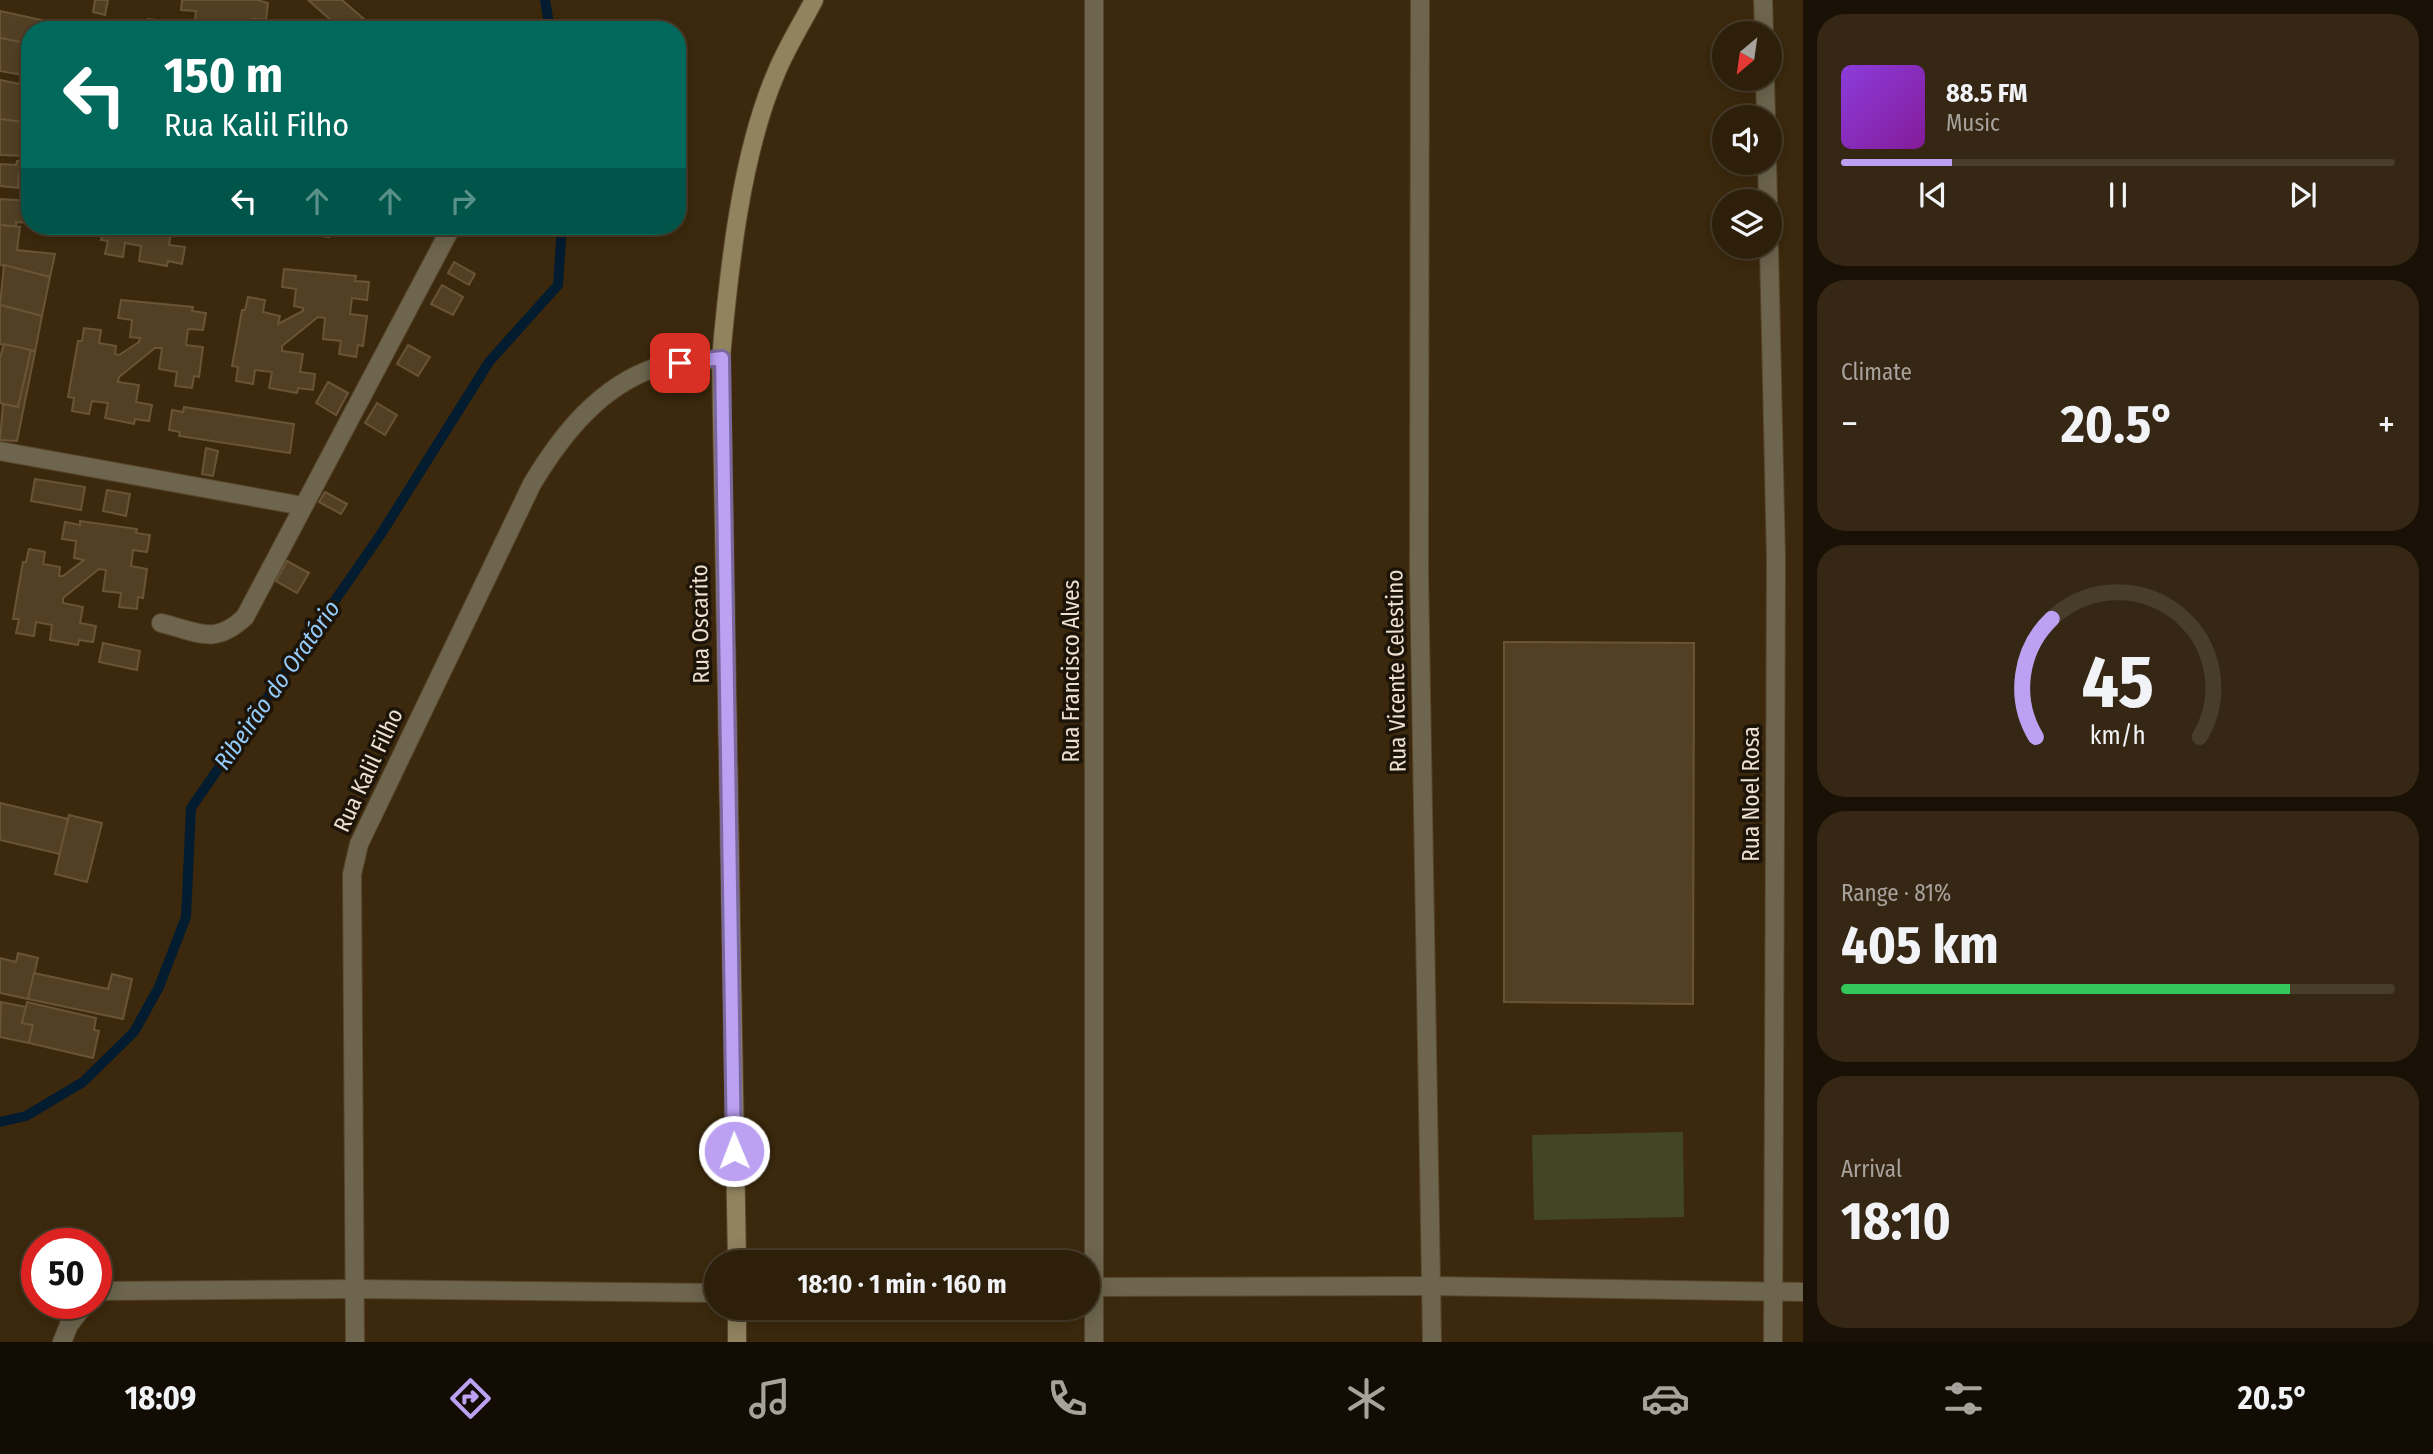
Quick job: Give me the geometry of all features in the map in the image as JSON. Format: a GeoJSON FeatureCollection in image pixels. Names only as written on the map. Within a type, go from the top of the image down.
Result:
{"type":"FeatureCollection","features":[{"type":"Feature","properties":{"kind":"main road","name":"Rua Oscarito"},"geometry":{"type":"LineString","coordinates":[[737,1250],[722,358],[739,217],[757,127],[777,71],[814,0]]}},
{"type":"Feature","properties":{"kind":"main road"},"geometry":{"type":"LineString","coordinates":[[737,1320],[737,1342]]}},
{"type":"Feature","properties":{"kind":"street","name":"Rua Francisco Alves"},"geometry":{"type":"LineString","coordinates":[[1090,1250],[1094,0]]}},
{"type":"Feature","properties":{"kind":"street","name":"Rua Vicente Celestino"},"geometry":{"type":"LineString","coordinates":[[1420,0],[1419,572],[1432,1342]]}},
{"type":"Feature","properties":{"kind":"street"},"geometry":{"type":"LineString","coordinates":[[1763,0],[1764,21]]}},
{"type":"Feature","properties":{"kind":"street"},"geometry":{"type":"LineString","coordinates":[[161,623],[217,636],[232,629],[245,617],[447,235]]}},
{"type":"Feature","properties":{"kind":"street","name":"Rua Noel Rosa"},"geometry":{"type":"LineString","coordinates":[[1769,259],[1776,559],[1773,1342]]}},
{"type":"Feature","properties":{"kind":"street","name":"Rua Kalil Filho"},"geometry":{"type":"LineString","coordinates":[[355,1342],[352,874],[359,844],[532,484],[566,433],[610,391],[632,378],[659,366],[722,358]]}},
{"type":"Feature","properties":{"kind":"street"},"geometry":{"type":"LineString","coordinates":[[0,451],[303,506]]}},
{"type":"Feature","properties":{"kind":"street"},"geometry":{"type":"LineString","coordinates":[[1100,1287],[1431,1286],[1803,1293]]}},
{"type":"Feature","properties":{"kind":"street"},"geometry":{"type":"LineString","coordinates":[[112,1293],[355,1289],[704,1293]]}},
{"type":"Feature","properties":{"kind":"street"},"geometry":{"type":"LineString","coordinates":[[62,1342],[74,1319]]}},
{"type":"Feature","properties":{"kind":"street","name":"Rua Francisco Alves"},"geometry":{"type":"LineString","coordinates":[[1092,1320],[1094,1342]]}},
{"type":"Feature","properties":{"kind":"green space"},"geometry":{"type":"Polygon","coordinates":[[[1683,1132],[1684,1217],[1534,1220],[1532,1135],[1683,1132]]]}},
{"type":"Feature","properties":{"kind":"building"},"geometry":{"type":"Polygon","coordinates":[[[95,0],[108,0],[105,15],[93,12],[95,0]]]}},
{"type":"Feature","properties":{"kind":"building"},"geometry":{"type":"Polygon","coordinates":[[[182,0],[257,0],[268,3],[266,20],[195,21],[196,11],[181,10],[182,0]]]}},
{"type":"Feature","properties":{"kind":"building"},"geometry":{"type":"Polygon","coordinates":[[[308,0],[342,0],[366,21],[332,21],[308,0]]]}},
{"type":"Feature","properties":{"kind":"building"},"geometry":{"type":"Polygon","coordinates":[[[0,11],[46,21],[21,21],[21,42],[0,38],[0,11]]]}},
{"type":"Feature","properties":{"kind":"building"},"geometry":{"type":"Polygon","coordinates":[[[0,38],[21,42],[21,75],[0,71],[0,38]]]}},
{"type":"Feature","properties":{"kind":"building"},"geometry":{"type":"Polygon","coordinates":[[[0,80],[21,84],[21,122],[0,119],[0,80]]]}},
{"type":"Feature","properties":{"kind":"building"},"geometry":{"type":"Polygon","coordinates":[[[0,119],[21,122],[21,156],[0,155],[0,119]]]}},
{"type":"Feature","properties":{"kind":"building"},"geometry":{"type":"Polygon","coordinates":[[[17,161],[21,161],[18,188],[0,186],[0,164],[16,165],[17,161]]]}},
{"type":"Feature","properties":{"kind":"building"},"geometry":{"type":"Polygon","coordinates":[[[0,199],[21,200],[21,222],[16,222],[16,227],[0,225],[0,199]]]}},
{"type":"Feature","properties":{"kind":"building"},"geometry":{"type":"Polygon","coordinates":[[[0,225],[20,227],[17,250],[55,254],[50,277],[0,265],[0,225]]]}},
{"type":"Feature","properties":{"kind":"building"},"geometry":{"type":"Polygon","coordinates":[[[102,235],[171,235],[169,245],[185,247],[182,264],[168,261],[167,266],[139,261],[141,246],[125,243],[123,257],[105,254],[108,241],[101,240],[102,235]]]}},
{"type":"Feature","properties":{"kind":"building"},"geometry":{"type":"Polygon","coordinates":[[[454,262],[475,274],[469,285],[448,273],[454,262]]]}},
{"type":"Feature","properties":{"kind":"building"},"geometry":{"type":"Polygon","coordinates":[[[4,265],[50,277],[42,316],[0,305],[4,265]]]}},
{"type":"Feature","properties":{"kind":"building"},"geometry":{"type":"Polygon","coordinates":[[[284,269],[356,276],[355,281],[369,282],[367,300],[352,298],[350,314],[367,316],[363,346],[358,345],[356,357],[339,354],[341,341],[323,339],[325,318],[318,317],[282,346],[282,351],[303,354],[300,372],[315,374],[313,390],[298,388],[297,393],[269,388],[272,372],[255,370],[253,384],[236,381],[238,367],[232,366],[242,310],[245,310],[248,297],[265,300],[263,312],[280,316],[278,324],[303,311],[303,308],[294,306],[296,289],[282,287],[284,269]]]}},
{"type":"Feature","properties":{"kind":"building"},"geometry":{"type":"Polygon","coordinates":[[[442,285],[463,297],[453,315],[431,304],[442,285]]]}},
{"type":"Feature","properties":{"kind":"building"},"geometry":{"type":"Polygon","coordinates":[[[121,300],[193,307],[192,311],[206,313],[203,330],[188,329],[186,345],[203,347],[199,377],[194,376],[192,388],[175,386],[177,372],[159,369],[162,348],[155,348],[119,377],[118,382],[139,385],[136,402],[152,405],[149,421],[135,419],[134,424],[105,418],[108,403],[92,401],[89,414],[72,411],[74,398],[68,397],[78,341],[82,341],[84,328],[101,330],[99,343],[116,346],[115,354],[119,355],[139,342],[140,338],[130,337],[132,320],[118,318],[121,300]]]}},
{"type":"Feature","properties":{"kind":"building"},"geometry":{"type":"Polygon","coordinates":[[[0,305],[42,316],[35,352],[0,344],[0,305]]]}},
{"type":"Feature","properties":{"kind":"building"},"geometry":{"type":"Polygon","coordinates":[[[4,344],[31,350],[18,407],[0,403],[0,358],[4,344]]]}},
{"type":"Feature","properties":{"kind":"building"},"geometry":{"type":"Polygon","coordinates":[[[408,345],[430,357],[418,376],[397,364],[408,345]]]}},
{"type":"Feature","properties":{"kind":"building"},"geometry":{"type":"Polygon","coordinates":[[[31,350],[35,352],[17,441],[0,440],[3,404],[18,407],[31,350]]]}},
{"type":"Feature","properties":{"kind":"building"},"geometry":{"type":"Polygon","coordinates":[[[328,382],[348,393],[336,415],[316,403],[328,382]]]}},
{"type":"Feature","properties":{"kind":"building"},"geometry":{"type":"Polygon","coordinates":[[[377,403],[397,415],[385,435],[365,423],[377,403]]]}},
{"type":"Feature","properties":{"kind":"building"},"geometry":{"type":"Polygon","coordinates":[[[184,407],[294,424],[290,453],[179,436],[180,432],[169,430],[172,410],[183,412],[184,407]]]}},
{"type":"Feature","properties":{"kind":"building"},"geometry":{"type":"Polygon","coordinates":[[[206,448],[218,451],[213,476],[202,474],[206,448]]]}},
{"type":"Feature","properties":{"kind":"building"},"geometry":{"type":"Polygon","coordinates":[[[35,479],[85,487],[81,510],[31,501],[35,479]]]}},
{"type":"Feature","properties":{"kind":"building"},"geometry":{"type":"Polygon","coordinates":[[[107,490],[130,494],[126,516],[103,511],[107,490]]]}},
{"type":"Feature","properties":{"kind":"building"},"geometry":{"type":"Polygon","coordinates":[[[325,492],[347,504],[341,514],[319,502],[325,492]]]}},
{"type":"Feature","properties":{"kind":"building"},"geometry":{"type":"Polygon","coordinates":[[[80,521],[137,529],[136,533],[150,535],[147,552],[133,550],[131,566],[147,569],[143,598],[138,597],[137,609],[119,607],[121,593],[103,591],[106,570],[99,569],[63,598],[63,603],[83,607],[80,623],[96,626],[93,642],[79,640],[78,645],[50,640],[52,625],[36,622],[34,636],[16,633],[19,619],[13,619],[23,562],[26,562],[29,549],[45,552],[43,564],[60,567],[59,576],[63,576],[84,560],[74,558],[76,541],[62,539],[65,522],[80,525],[80,521]]]}},
{"type":"Feature","properties":{"kind":"building"},"geometry":{"type":"Polygon","coordinates":[[[287,561],[309,573],[297,593],[276,581],[287,561]]]}},
{"type":"Feature","properties":{"kind":"building"},"geometry":{"type":"Polygon","coordinates":[[[1504,642],[1694,643],[1693,1004],[1504,1002],[1504,642]]]}},
{"type":"Feature","properties":{"kind":"building"},"geometry":{"type":"Polygon","coordinates":[[[103,643],[140,651],[137,670],[99,662],[103,643]]]}},
{"type":"Feature","properties":{"kind":"building"},"geometry":{"type":"Polygon","coordinates":[[[0,803],[68,819],[60,854],[0,840],[0,803]]]}},
{"type":"Feature","properties":{"kind":"building"},"geometry":{"type":"Polygon","coordinates":[[[69,815],[102,823],[87,882],[55,874],[69,815]]]}},
{"type":"Feature","properties":{"kind":"building"},"geometry":{"type":"Polygon","coordinates":[[[18,953],[38,958],[28,999],[0,993],[0,958],[16,962],[18,953]]]}},
{"type":"Feature","properties":{"kind":"building"},"geometry":{"type":"Polygon","coordinates":[[[34,973],[108,989],[112,974],[132,979],[123,1019],[28,999],[34,973]]]}},
{"type":"Feature","properties":{"kind":"building"},"geometry":{"type":"Polygon","coordinates":[[[1,1002],[26,1007],[22,1023],[33,1025],[29,1043],[0,1037],[1,1002]]]}},
{"type":"Feature","properties":{"kind":"building"},"geometry":{"type":"Polygon","coordinates":[[[27,1002],[96,1018],[94,1030],[99,1031],[93,1058],[29,1043],[33,1025],[22,1023],[27,1002]]]}},
{"type":"Feature","properties":{"kind":"waterway","name":"Ribeirão do Oratório"},"geometry":{"type":"LineString","coordinates":[[545,0],[548,21]]}},
{"type":"Feature","properties":{"kind":"waterway","name":"Ribeirão do Oratório"},"geometry":{"type":"LineString","coordinates":[[0,1122],[26,1116],[83,1082],[134,1032],[159,987],[186,917],[191,808],[381,534],[489,362],[558,285],[561,235]]}},
{"type":"Feature","properties":{"kind":"route"},"geometry":{"type":"LineString","coordinates":[[680,363],[722,358],[723,571],[734,1151]]}}]}
